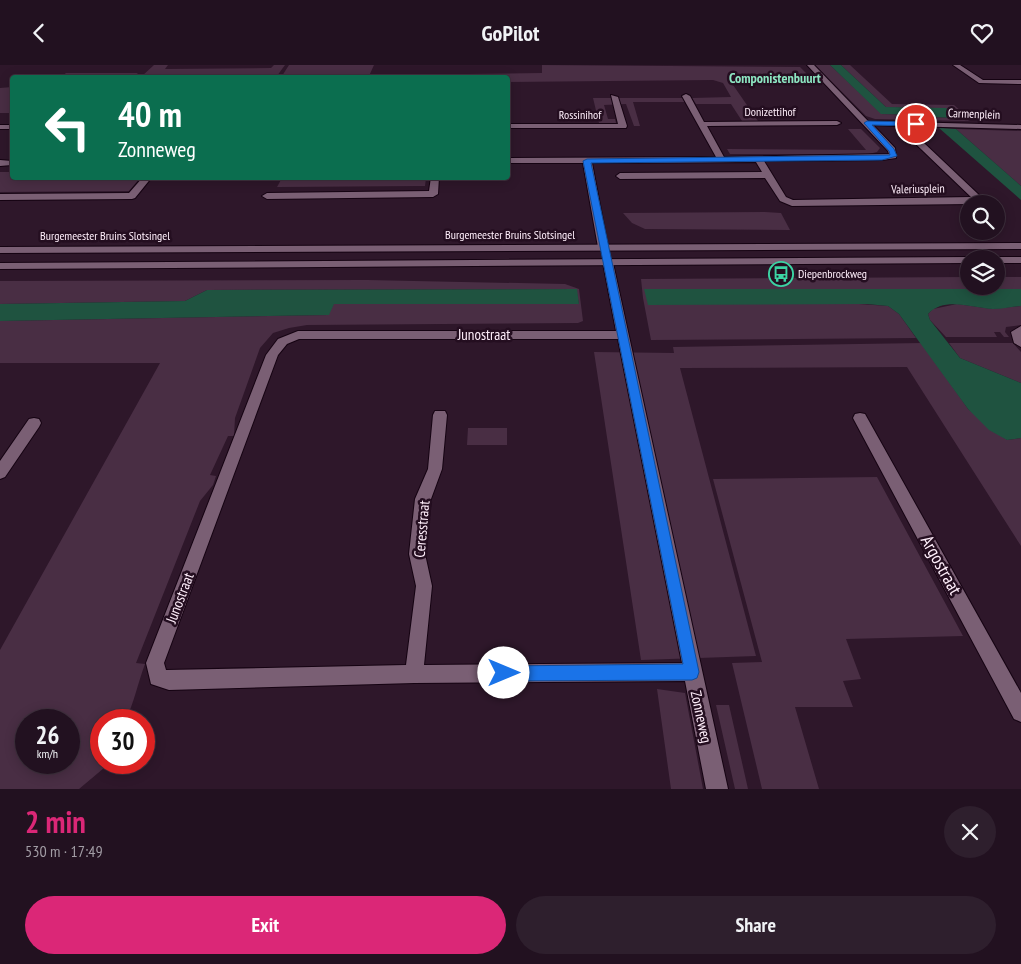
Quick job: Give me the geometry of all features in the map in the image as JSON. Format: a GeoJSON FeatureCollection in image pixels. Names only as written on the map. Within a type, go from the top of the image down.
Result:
{"type":"FeatureCollection","features":[{"type":"Feature","properties":{"kind":"main road","name":"Burgemeester Bruins Slotsingel"},"geometry":{"type":"LineString","coordinates":[[604,247],[1021,246]]}},
{"type":"Feature","properties":{"kind":"street"},"geometry":{"type":"LineString","coordinates":[[510,161],[882,158],[894,156],[892,150],[810,65]]}},
{"type":"Feature","properties":{"kind":"street"},"geometry":{"type":"LineString","coordinates":[[956,65],[981,82],[1021,82]]}},
{"type":"Feature","properties":{"kind":"street"},"geometry":{"type":"LineString","coordinates":[[686,96],[722,160]]}},
{"type":"Feature","properties":{"kind":"street","name":"Rossinihof"},"geometry":{"type":"LineString","coordinates":[[510,126],[623,126],[614,97]]}},
{"type":"Feature","properties":{"kind":"street","name":"Donizettihof"},"geometry":{"type":"LineString","coordinates":[[702,124],[837,123]]}},
{"type":"Feature","properties":{"kind":"street","name":"Carmenplein"},"geometry":{"type":"LineString","coordinates":[[867,123],[1021,127]]}},
{"type":"Feature","properties":{"kind":"street","name":"Valeriusplein"},"geometry":{"type":"LineString","coordinates":[[759,159],[783,199],[792,203],[972,201],[976,197],[899,124]]}},
{"type":"Feature","properties":{"kind":"street"},"geometry":{"type":"LineString","coordinates":[[587,161],[608,263]]}},
{"type":"Feature","properties":{"kind":"street"},"geometry":{"type":"LineString","coordinates":[[620,176],[767,175]]}},
{"type":"Feature","properties":{"kind":"street"},"geometry":{"type":"LineString","coordinates":[[0,197],[132,196],[145,180]]}},
{"type":"Feature","properties":{"kind":"street"},"geometry":{"type":"LineString","coordinates":[[267,196],[433,194],[435,180]]}},
{"type":"Feature","properties":{"kind":"street","name":"Burgemeester Bruins Slotsingel"},"geometry":{"type":"LineString","coordinates":[[0,250],[604,247]]}},
{"type":"Feature","properties":{"kind":"street"},"geometry":{"type":"LineString","coordinates":[[1005,260],[1021,259]]}},
{"type":"Feature","properties":{"kind":"street","name":"Burgemeester Bruins Slotsingel"},"geometry":{"type":"LineString","coordinates":[[0,266],[960,260]]}},
{"type":"Feature","properties":{"kind":"street","name":"Zonneweg"},"geometry":{"type":"LineString","coordinates":[[608,263],[717,789]]}},
{"type":"Feature","properties":{"kind":"street","name":"Junostraat"},"geometry":{"type":"LineString","coordinates":[[623,335],[298,335],[284,339],[275,348],[155,663],[158,677],[169,681],[414,674],[692,672]]}},
{"type":"Feature","properties":{"kind":"street","name":"Ceresstraat"},"geometry":{"type":"LineString","coordinates":[[414,674],[424,586],[417,554],[423,499],[435,469],[440,415]]}},
{"type":"Feature","properties":{"kind":"street","name":"Argostraat"},"geometry":{"type":"LineString","coordinates":[[860,418],[1021,712]]}},
{"type":"Feature","properties":{"kind":"street"},"geometry":{"type":"LineString","coordinates":[[0,473],[34,423]]}},
{"type":"Feature","properties":{"kind":"shaded area"},"geometry":{"type":"Polygon","coordinates":[[[154,65],[168,65],[165,69],[271,68],[274,65],[285,65],[278,75],[143,75],[154,65]]]}},
{"type":"Feature","properties":{"kind":"shaded area"},"geometry":{"type":"Polygon","coordinates":[[[289,65],[374,65],[369,75],[283,75],[289,65]]]}},
{"type":"Feature","properties":{"kind":"shaded area"},"geometry":{"type":"Polygon","coordinates":[[[542,65],[800,67],[815,82],[731,82],[758,121],[742,121],[731,104],[696,104],[692,98],[731,97],[723,83],[713,80],[510,82],[510,75],[376,75],[542,73],[542,65]]]}},
{"type":"Feature","properties":{"kind":"shaded area"},"geometry":{"type":"Polygon","coordinates":[[[815,65],[830,65],[882,114],[957,118],[911,108],[886,107],[841,65],[850,65],[892,104],[954,105],[970,119],[968,121],[875,119],[866,116],[815,65]]]}},
{"type":"Feature","properties":{"kind":"shaded area"},"geometry":{"type":"Polygon","coordinates":[[[830,65],[841,65],[886,107],[946,108],[958,118],[881,114],[830,65]]]}},
{"type":"Feature","properties":{"kind":"shaded area"},"geometry":{"type":"Polygon","coordinates":[[[66,73],[138,73],[136,75],[64,75],[66,73]]]}},
{"type":"Feature","properties":{"kind":"shaded area"},"geometry":{"type":"Polygon","coordinates":[[[10,87],[9,113],[0,113],[0,88],[10,87]]]}},
{"type":"Feature","properties":{"kind":"shaded area"},"geometry":{"type":"Polygon","coordinates":[[[593,98],[683,98],[685,102],[633,102],[640,126],[634,126],[626,104],[604,105],[608,119],[615,119],[616,123],[599,123],[593,98]]]}},
{"type":"Feature","properties":{"kind":"shaded area"},"geometry":{"type":"Polygon","coordinates":[[[939,128],[956,129],[1021,186],[1021,200],[939,128]]]}},
{"type":"Feature","properties":{"kind":"shaded area"},"geometry":{"type":"Polygon","coordinates":[[[848,129],[861,129],[880,148],[877,152],[869,154],[730,154],[727,149],[866,150],[848,129]]]}},
{"type":"Feature","properties":{"kind":"shaded area"},"geometry":{"type":"Polygon","coordinates":[[[956,129],[1021,131],[1021,186],[956,129]]]}},
{"type":"Feature","properties":{"kind":"shaded area"},"geometry":{"type":"Polygon","coordinates":[[[0,172],[10,172],[10,180],[138,180],[129,191],[0,192],[0,172]]]}},
{"type":"Feature","properties":{"kind":"shaded area"},"geometry":{"type":"Polygon","coordinates":[[[281,180],[426,180],[425,186],[277,187],[281,180]]]}},
{"type":"Feature","properties":{"kind":"shaded area"},"geometry":{"type":"Polygon","coordinates":[[[623,213],[781,213],[790,230],[645,229],[632,223],[623,213]]]}},
{"type":"Feature","properties":{"kind":"shaded area"},"geometry":{"type":"Polygon","coordinates":[[[960,277],[960,289],[644,289],[888,306],[899,314],[916,338],[651,340],[641,279],[960,277]]]}},
{"type":"Feature","properties":{"kind":"shaded area"},"geometry":{"type":"Polygon","coordinates":[[[1005,277],[1021,277],[1021,289],[1005,289],[1005,277]]]}},
{"type":"Feature","properties":{"kind":"shaded area"},"geometry":{"type":"Polygon","coordinates":[[[367,280],[565,284],[579,289],[583,321],[578,323],[307,325],[273,333],[260,348],[235,418],[234,436],[228,436],[210,475],[216,476],[213,485],[200,501],[136,663],[145,664],[130,709],[90,709],[90,774],[97,774],[79,789],[0,789],[0,650],[160,363],[0,363],[0,321],[328,315],[333,304],[579,304],[576,289],[207,290],[185,301],[0,304],[0,281],[367,280]]]}},
{"type":"Feature","properties":{"kind":"shaded area"},"geometry":{"type":"Polygon","coordinates":[[[577,289],[579,304],[334,304],[329,315],[0,321],[0,304],[185,301],[207,290],[577,289]]]}},
{"type":"Feature","properties":{"kind":"shaded area"},"geometry":{"type":"Polygon","coordinates":[[[644,289],[960,289],[960,295],[1005,295],[1005,289],[1021,289],[1021,306],[993,309],[950,304],[942,305],[928,314],[930,320],[960,358],[1021,383],[1021,438],[1007,440],[989,430],[968,409],[899,314],[888,306],[867,304],[648,305],[644,289]]]}},
{"type":"Feature","properties":{"kind":"shaded area"},"geometry":{"type":"Polygon","coordinates":[[[957,304],[992,309],[1021,306],[1021,325],[1006,327],[1005,332],[1009,337],[1004,337],[1000,332],[994,332],[997,337],[946,337],[930,320],[928,314],[933,309],[957,304]]]}},
{"type":"Feature","properties":{"kind":"shaded area"},"geometry":{"type":"Polygon","coordinates":[[[922,343],[968,409],[1007,440],[1021,438],[1021,546],[907,367],[680,368],[756,656],[641,660],[594,352],[674,353],[673,347],[922,343]]]}},
{"type":"Feature","properties":{"kind":"shaded area"},"geometry":{"type":"Polygon","coordinates":[[[949,343],[1013,343],[1021,352],[1021,383],[960,358],[949,343]]]}},
{"type":"Feature","properties":{"kind":"shaded area"},"geometry":{"type":"Polygon","coordinates":[[[468,428],[507,428],[507,445],[467,445],[468,428]]]}},
{"type":"Feature","properties":{"kind":"shaded area"},"geometry":{"type":"Polygon","coordinates":[[[877,477],[963,636],[846,639],[861,679],[843,681],[853,707],[795,707],[819,789],[762,789],[732,663],[762,662],[713,479],[877,477]]]}},
{"type":"Feature","properties":{"kind":"shaded area"},"geometry":{"type":"Polygon","coordinates":[[[657,689],[685,693],[703,789],[671,789],[657,689]]]}},
{"type":"Feature","properties":{"kind":"shaded area"},"geometry":{"type":"Polygon","coordinates":[[[716,705],[729,705],[748,789],[735,789],[716,705]]]}},
{"type":"Feature","properties":{"kind":"place","name":"Diepenbrockweg"},"geometry":{"type":"Point","coordinates":[781,274]}},
{"type":"Feature","properties":{"kind":"district","name":"Componistenbuurt"},"geometry":{"type":"Point","coordinates":[775,78]}},
{"type":"Feature","properties":{"kind":"route"},"geometry":{"type":"LineString","coordinates":[[504,673],[692,672],[587,161],[882,158],[894,156],[892,150],[867,123],[916,124]]}}]}
